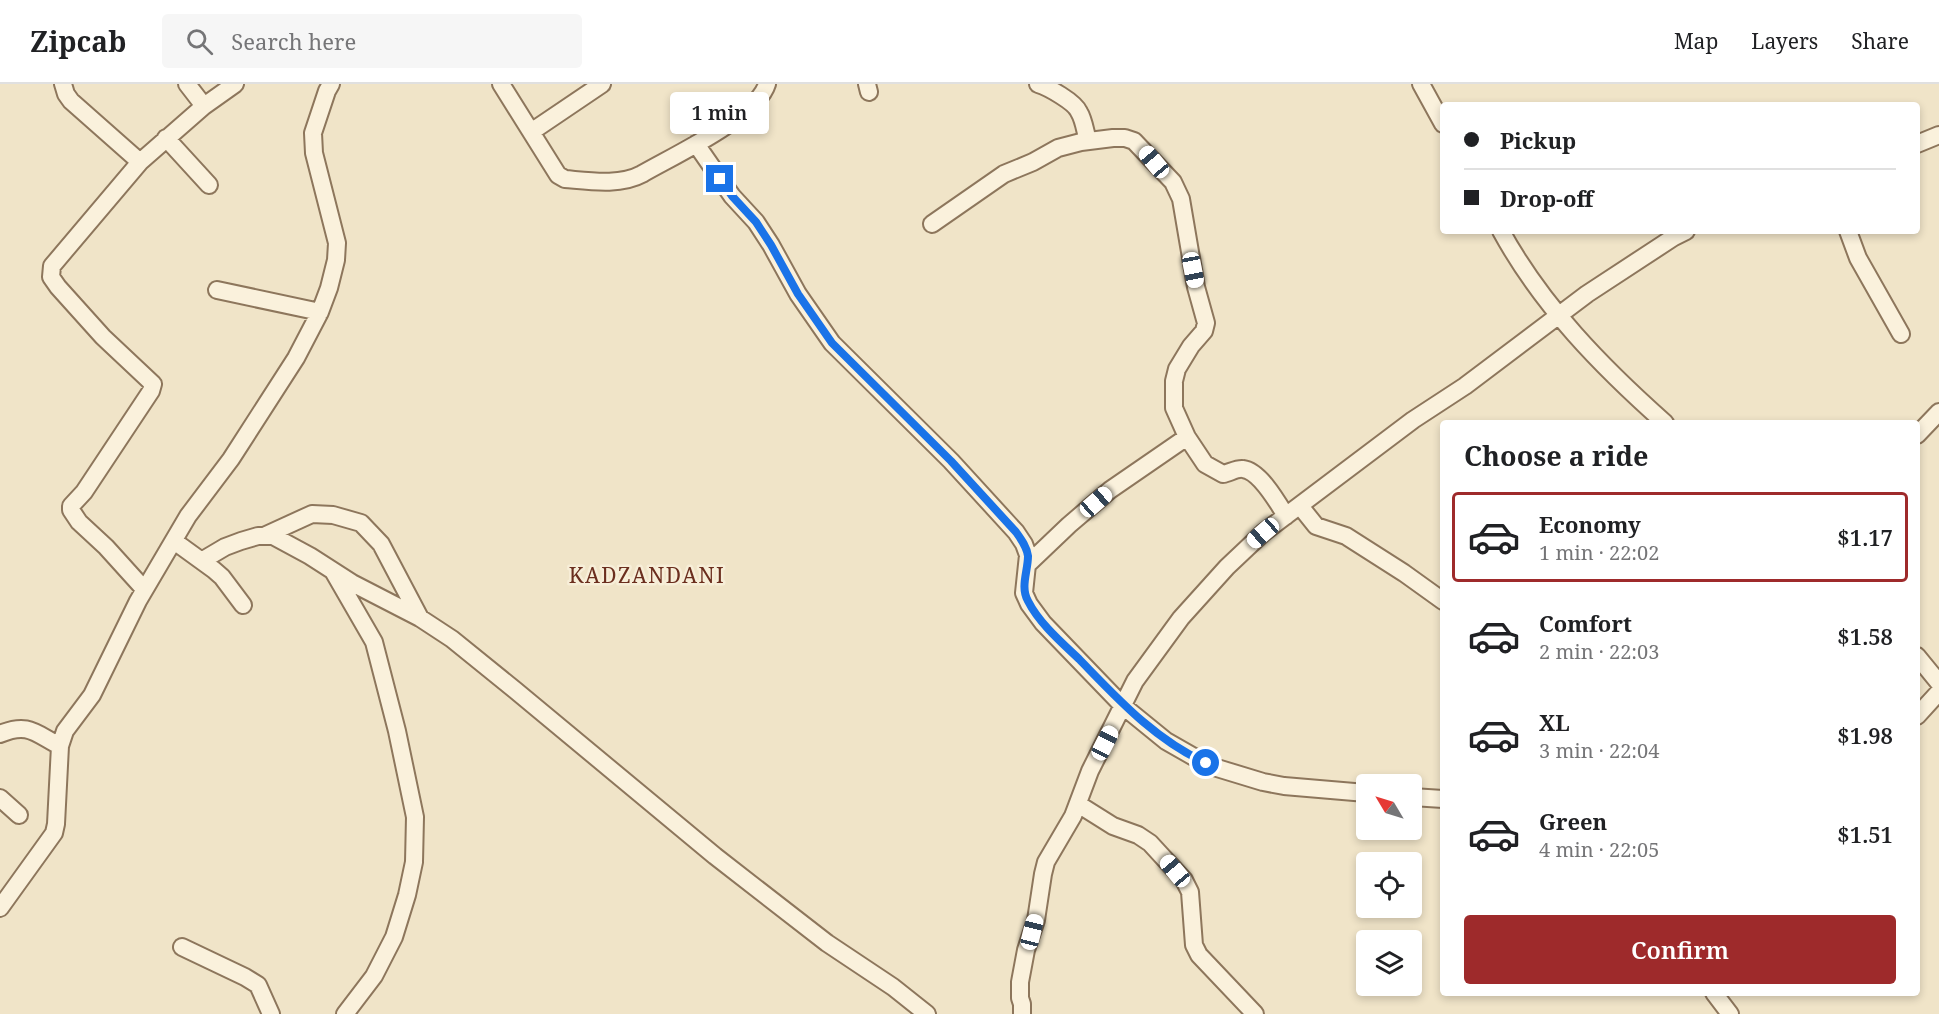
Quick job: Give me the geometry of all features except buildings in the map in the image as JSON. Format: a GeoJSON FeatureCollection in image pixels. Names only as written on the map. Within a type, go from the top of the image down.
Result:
{"type":"FeatureCollection","features":[{"type":"Feature","properties":{"kind":"street"},"geometry":{"type":"LineString","coordinates":[[63,84],[71,101],[140,162]]}},
{"type":"Feature","properties":{"kind":"street"},"geometry":{"type":"LineString","coordinates":[[187,84],[204,106]]}},
{"type":"Feature","properties":{"kind":"street"},"geometry":{"type":"LineString","coordinates":[[144,589],[106,547],[79,522],[71,506],[84,492],[151,391],[153,384],[103,337],[58,287],[50,273],[52,266],[140,162],[204,106],[235,84]]}},
{"type":"Feature","properties":{"kind":"street"},"geometry":{"type":"LineString","coordinates":[[0,908],[54,833],[60,746],[65,731],[92,695],[144,589],[188,516],[231,459],[296,358],[320,312],[338,252],[314,153],[313,133],[319,111],[331,84]]}},
{"type":"Feature","properties":{"kind":"street"},"geometry":{"type":"LineString","coordinates":[[501,84],[558,175],[565,179],[620,182],[632,180],[730,123],[763,94],[767,84]]}},
{"type":"Feature","properties":{"kind":"street"},"geometry":{"type":"LineString","coordinates":[[531,132],[602,84]]}},
{"type":"Feature","properties":{"kind":"street"},"geometry":{"type":"LineString","coordinates":[[1038,84],[1075,106],[1079,111],[1088,141]]}},
{"type":"Feature","properties":{"kind":"street"},"geometry":{"type":"LineString","coordinates":[[1421,84],[1440,119]]}},
{"type":"Feature","properties":{"kind":"street"},"geometry":{"type":"LineString","coordinates":[[1920,143],[1939,135]]}},
{"type":"Feature","properties":{"kind":"street"},"geometry":{"type":"LineString","coordinates":[[166,138],[209,185]]}},
{"type":"Feature","properties":{"kind":"street"},"geometry":{"type":"LineString","coordinates":[[932,224],[1004,174],[1058,148],[1088,141],[1125,138],[1134,141],[1173,182],[1181,199],[1193,270],[1206,323],[1204,332],[1191,346],[1174,376],[1172,400],[1174,408],[1186,437],[1205,464],[1223,474],[1243,469],[1251,473],[1272,494],[1286,516]]}},
{"type":"Feature","properties":{"kind":"street"},"geometry":{"type":"LineString","coordinates":[[696,144],[732,196],[756,222],[798,294],[832,343],[951,461],[1016,532],[1028,555],[1024,593],[1029,604],[1043,623],[1123,706],[1166,741],[1217,768],[1284,786],[1356,792]]}},
{"type":"Feature","properties":{"kind":"street"},"geometry":{"type":"LineString","coordinates":[[1504,234],[1518,262],[1558,315],[1591,353],[1662,420]]}},
{"type":"Feature","properties":{"kind":"street"},"geometry":{"type":"LineString","coordinates":[[1022,1014],[1020,982],[1035,920],[1042,874],[1078,804],[1090,771],[1142,669],[1181,618],[1227,567],[1263,533],[1413,420],[1465,386],[1558,315],[1680,234]]}},
{"type":"Feature","properties":{"kind":"street"},"geometry":{"type":"LineString","coordinates":[[1849,234],[1858,258],[1901,334]]}},
{"type":"Feature","properties":{"kind":"street"},"geometry":{"type":"LineString","coordinates":[[217,290],[320,312]]}},
{"type":"Feature","properties":{"kind":"street"},"geometry":{"type":"LineString","coordinates":[[1920,432],[1939,412]]}},
{"type":"Feature","properties":{"kind":"street"},"geometry":{"type":"LineString","coordinates":[[1027,565],[1110,490],[1186,437]]}},
{"type":"Feature","properties":{"kind":"street"},"geometry":{"type":"LineString","coordinates":[[1300,506],[1316,526],[1352,540],[1440,599]]}},
{"type":"Feature","properties":{"kind":"street"},"geometry":{"type":"LineString","coordinates":[[203,560],[225,547],[266,535],[312,514],[346,518],[361,524],[381,544],[420,618]]}},
{"type":"Feature","properties":{"kind":"street"},"geometry":{"type":"LineString","coordinates":[[266,535],[278,538],[352,583],[420,618],[452,639],[715,856],[827,943],[893,987],[927,1014]]}},
{"type":"Feature","properties":{"kind":"street"},"geometry":{"type":"LineString","coordinates":[[174,541],[203,560],[222,577],[243,605]]}},
{"type":"Feature","properties":{"kind":"street"},"geometry":{"type":"LineString","coordinates":[[332,570],[374,642],[397,731],[415,817],[414,862],[407,895],[393,937],[374,976],[345,1014]]}},
{"type":"Feature","properties":{"kind":"street"},"geometry":{"type":"LineString","coordinates":[[1920,660],[1939,683]]}},
{"type":"Feature","properties":{"kind":"street"},"geometry":{"type":"LineString","coordinates":[[1920,713],[1939,692]]}},
{"type":"Feature","properties":{"kind":"street"},"geometry":{"type":"LineString","coordinates":[[0,734],[21,727],[60,746]]}},
{"type":"Feature","properties":{"kind":"street"},"geometry":{"type":"LineString","coordinates":[[0,798],[19,815]]}},
{"type":"Feature","properties":{"kind":"street"},"geometry":{"type":"LineString","coordinates":[[1422,798],[1440,800]]}},
{"type":"Feature","properties":{"kind":"street"},"geometry":{"type":"LineString","coordinates":[[1078,804],[1113,826],[1138,835],[1150,843],[1184,880],[1190,892],[1192,934],[1199,955],[1255,1014]]}},
{"type":"Feature","properties":{"kind":"street"},"geometry":{"type":"LineString","coordinates":[[182,947],[258,985],[271,1014]]}},
{"type":"Feature","properties":{"kind":"street"},"geometry":{"type":"LineString","coordinates":[[1716,996],[1730,1014]]}},
{"type":"Feature","properties":{"kind":"district","name":"KADZANDANI"},"geometry":{"type":"Point","coordinates":[647,576]}},
{"type":"Feature","properties":{"kind":"route"},"geometry":{"type":"LineString","coordinates":[[720,179],[756,222],[798,294],[832,343],[951,461],[1016,532],[1028,555],[1024,593],[1043,623],[1123,706],[1166,741],[1206,763]]}}]}
